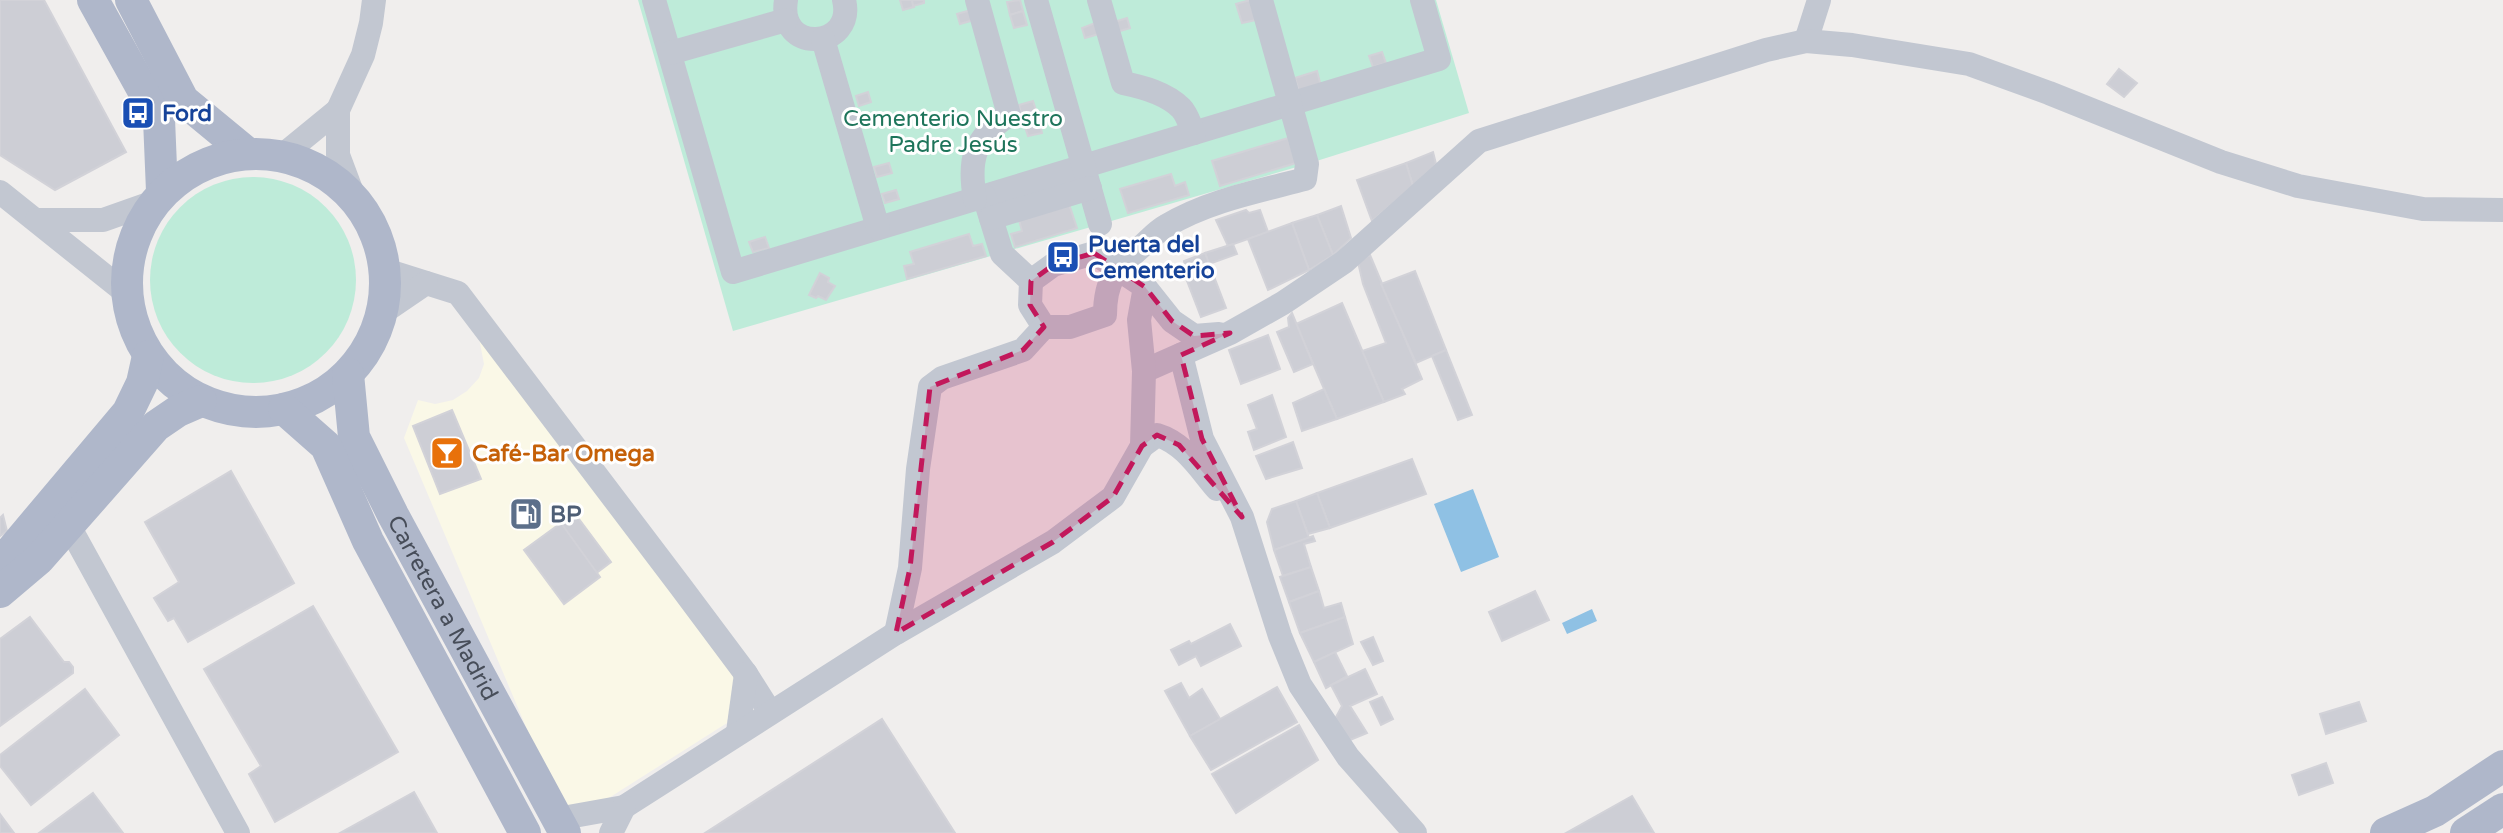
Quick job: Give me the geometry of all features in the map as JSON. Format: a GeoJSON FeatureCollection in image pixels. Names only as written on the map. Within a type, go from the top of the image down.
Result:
{"type":"FeatureCollection","features":[{"type":"Feature","properties":{"kind":"main road"},"geometry":{"type":"LineString","coordinates":[[93,0],[159,119],[158,196]]}},
{"type":"Feature","properties":{"kind":"main road"},"geometry":{"type":"LineString","coordinates":[[131,0],[183,100],[246,152]]}},
{"type":"Feature","properties":{"kind":"main road"},"geometry":{"type":"LineString","coordinates":[[246,152],[283,155],[321,170],[353,195],[382,249],[386,288],[380,324],[368,350],[348,374],[312,400],[284,409],[239,411],[201,401],[167,378],[148,356],[134,330],[125,292],[130,249],[142,218],[158,196],[200,164],[246,152]]}},
{"type":"Feature","properties":{"kind":"main road"},"geometry":{"type":"LineString","coordinates":[[0,564],[128,412],[142,383],[148,356]]}},
{"type":"Feature","properties":{"kind":"main road","name":"Carretera a Madrid"},"geometry":{"type":"LineString","coordinates":[[348,374],[354,437],[393,515],[561,826]]}},
{"type":"Feature","properties":{"kind":"main road"},"geometry":{"type":"LineString","coordinates":[[0,592],[39,559],[156,426],[178,411],[201,401]]}},
{"type":"Feature","properties":{"kind":"main road","name":"Carretera a Madrid"},"geometry":{"type":"LineString","coordinates":[[284,409],[326,446],[368,541],[525,833]]}},
{"type":"Feature","properties":{"kind":"main road"},"geometry":{"type":"LineString","coordinates":[[2386,833],[2435,811],[2503,766]]}},
{"type":"Feature","properties":{"kind":"main road"},"geometry":{"type":"LineString","coordinates":[[2466,833],[2503,809]]}},
{"type":"Feature","properties":{"kind":"street"},"geometry":{"type":"LineString","coordinates":[[353,195],[338,155],[338,110],[363,55],[374,0]]}},
{"type":"Feature","properties":{"kind":"street"},"geometry":{"type":"LineString","coordinates":[[654,0],[733,272],[878,228],[983,205],[1087,177],[1194,133],[1439,59],[1422,0]]}},
{"type":"Feature","properties":{"kind":"street"},"geometry":{"type":"LineString","coordinates":[[977,0],[1010,115],[993,126],[979,143],[972,160],[971,175],[1002,254],[1031,281],[1030,306],[1044,327]]}},
{"type":"Feature","properties":{"kind":"street"},"geometry":{"type":"LineString","coordinates":[[1036,0],[1100,224]]}},
{"type":"Feature","properties":{"kind":"street"},"geometry":{"type":"LineString","coordinates":[[1100,0],[1123,83],[1147,88],[1170,100],[1182,109],[1194,133]]}},
{"type":"Feature","properties":{"kind":"street"},"geometry":{"type":"LineString","coordinates":[[1105,315],[1105,298],[1110,280],[1118,268],[1165,226],[1201,209],[1304,179],[1307,163],[1261,0]]}},
{"type":"Feature","properties":{"kind":"street"},"geometry":{"type":"LineString","coordinates":[[1806,41],[1819,0]]}},
{"type":"Feature","properties":{"kind":"street"},"geometry":{"type":"LineString","coordinates":[[670,53],[786,10],[791,28],[805,38],[823,38],[839,29],[848,1]]}},
{"type":"Feature","properties":{"kind":"street"},"geometry":{"type":"LineString","coordinates":[[823,38],[878,228]]}},
{"type":"Feature","properties":{"kind":"street"},"geometry":{"type":"LineString","coordinates":[[1144,371],[1230,333],[1283,303],[1345,262],[1479,141],[1766,50],[1806,41],[1852,45],[1969,64],[2221,162],[2298,186],[2423,209],[2503,210]]}},
{"type":"Feature","properties":{"kind":"street"},"geometry":{"type":"LineString","coordinates":[[283,155],[338,110]]}},
{"type":"Feature","properties":{"kind":"street"},"geometry":{"type":"LineString","coordinates":[[0,192],[125,292]]}},
{"type":"Feature","properties":{"kind":"street"},"geometry":{"type":"LineString","coordinates":[[37,220],[103,220],[158,196]]}},
{"type":"Feature","properties":{"kind":"street"},"geometry":{"type":"LineString","coordinates":[[1031,281],[1053,265],[1094,253],[1144,288],[1172,321],[1194,336],[1230,333]]}},
{"type":"Feature","properties":{"kind":"street"},"geometry":{"type":"LineString","coordinates":[[384,270],[458,293],[746,674],[770,712]]}},
{"type":"Feature","properties":{"kind":"street"},"geometry":{"type":"LineString","coordinates":[[382,313],[426,283]]}},
{"type":"Feature","properties":{"kind":"street"},"geometry":{"type":"LineString","coordinates":[[1142,446],[1144,371],[1139,320],[1144,288]]}},
{"type":"Feature","properties":{"kind":"street"},"geometry":{"type":"LineString","coordinates":[[896,633],[910,568],[918,469],[930,387],[942,378],[1023,350],[1044,327],[1070,327],[1105,315],[1130,326],[1141,340]]}},
{"type":"Feature","properties":{"kind":"street"},"geometry":{"type":"LineString","coordinates":[[1181,355],[1202,439],[1242,517],[1280,636],[1300,685],[1348,757],[1415,833]]}},
{"type":"Feature","properties":{"kind":"street"},"geometry":{"type":"LineString","coordinates":[[561,826],[624,807],[896,633],[1053,542],[1113,497],[1142,446],[1157,435],[1179,445],[1242,517]]}},
{"type":"Feature","properties":{"kind":"street"},"geometry":{"type":"LineString","coordinates":[[69,526],[238,833]]}},
{"type":"Feature","properties":{"kind":"street"},"geometry":{"type":"LineString","coordinates":[[738,732],[746,674]]}},
{"type":"Feature","properties":{"kind":"street"},"geometry":{"type":"LineString","coordinates":[[611,833],[624,807]]}},
{"type":"Feature","properties":{"kind":"highlighted area"},"geometry":{"type":"Polygon","coordinates":[[[1094,253],[1145,287],[1172,321],[1194,336],[1230,333],[1181,355],[1202,439],[1242,517],[1179,445],[1157,435],[1142,446],[1113,497],[1053,542],[896,633],[910,568],[930,387],[1023,350],[1044,327],[1030,305],[1031,281],[1053,265],[1094,253]]]}},
{"type":"Feature","properties":{"kind":"shaded area","name":"BP"},"geometry":{"type":"Polygon","coordinates":[[[478,333],[739,677],[727,723],[593,808],[559,805],[404,438],[418,400],[435,404],[453,400],[467,391],[479,378],[484,364],[478,333]]]}},
{"type":"Feature","properties":{"kind":"green space","name":"Cementerio Nuestro Padre Jesús"},"geometry":{"type":"Polygon","coordinates":[[[638,0],[1436,0],[1469,113],[1307,164],[733,331],[638,0]]]}},
{"type":"Feature","properties":{"kind":"green space"},"geometry":{"type":"Polygon","coordinates":[[[253,177],[292,185],[326,207],[348,241],[356,280],[348,319],[326,353],[292,375],[253,383],[214,375],[180,353],[158,319],[150,280],[158,241],[180,207],[214,185],[253,177]]]}},
{"type":"Feature","properties":{"kind":"water"},"geometry":{"type":"Polygon","coordinates":[[[1473,489],[1499,557],[1461,572],[1434,504],[1473,489]]]}},
{"type":"Feature","properties":{"kind":"water"},"geometry":{"type":"Polygon","coordinates":[[[1592,609],[1597,621],[1567,634],[1562,623],[1592,609]]]}},
{"type":"Feature","properties":{"kind":"building"},"geometry":{"type":"Polygon","coordinates":[[[0,0],[44,0],[126,152],[55,190],[0,155],[0,0]]]}},
{"type":"Feature","properties":{"kind":"building"},"geometry":{"type":"Polygon","coordinates":[[[900,0],[912,0],[914,7],[903,10],[900,0]]]}},
{"type":"Feature","properties":{"kind":"building"},"geometry":{"type":"Polygon","coordinates":[[[912,0],[924,0],[924,3],[913,6],[912,0]]]}},
{"type":"Feature","properties":{"kind":"building"},"geometry":{"type":"Polygon","coordinates":[[[1020,0],[1023,11],[1010,15],[1007,2],[1020,0]]]}},
{"type":"Feature","properties":{"kind":"building"},"geometry":{"type":"Polygon","coordinates":[[[1250,0],[1256,20],[1242,23],[1236,4],[1250,0]]]}},
{"type":"Feature","properties":{"kind":"building"},"geometry":{"type":"Polygon","coordinates":[[[971,10],[974,20],[960,24],[957,14],[971,10]]]}},
{"type":"Feature","properties":{"kind":"building"},"geometry":{"type":"Polygon","coordinates":[[[1023,11],[1027,25],[1014,28],[1010,15],[1023,11]]]}},
{"type":"Feature","properties":{"kind":"building"},"geometry":{"type":"Polygon","coordinates":[[[1127,18],[1130,28],[1117,32],[1114,22],[1127,18]]]}},
{"type":"Feature","properties":{"kind":"building"},"geometry":{"type":"Polygon","coordinates":[[[1095,23],[1099,34],[1085,38],[1082,28],[1095,23]]]}},
{"type":"Feature","properties":{"kind":"building"},"geometry":{"type":"Polygon","coordinates":[[[1382,52],[1386,63],[1373,67],[1369,56],[1382,52]]]}},
{"type":"Feature","properties":{"kind":"building"},"geometry":{"type":"Polygon","coordinates":[[[2119,69],[2137,83],[2124,97],[2107,84],[2119,69]]]}},
{"type":"Feature","properties":{"kind":"building"},"geometry":{"type":"Polygon","coordinates":[[[1317,71],[1321,86],[1299,92],[1295,78],[1317,71]]]}},
{"type":"Feature","properties":{"kind":"building"},"geometry":{"type":"Polygon","coordinates":[[[868,92],[871,102],[859,106],[856,96],[868,92]]]}},
{"type":"Feature","properties":{"kind":"building"},"geometry":{"type":"Polygon","coordinates":[[[1033,101],[1037,113],[1022,117],[1019,105],[1033,101]]]}},
{"type":"Feature","properties":{"kind":"building"},"geometry":{"type":"Polygon","coordinates":[[[1039,120],[1042,133],[1028,136],[1024,124],[1039,120]]]}},
{"type":"Feature","properties":{"kind":"building"},"geometry":{"type":"Polygon","coordinates":[[[1288,138],[1296,163],[1220,186],[1212,161],[1288,138]]]}},
{"type":"Feature","properties":{"kind":"building"},"geometry":{"type":"Polygon","coordinates":[[[1433,152],[1436,164],[1413,186],[1406,163],[1433,152]]]}},
{"type":"Feature","properties":{"kind":"building"},"geometry":{"type":"Polygon","coordinates":[[[889,163],[892,173],[877,177],[874,167],[889,163]]]}},
{"type":"Feature","properties":{"kind":"building"},"geometry":{"type":"Polygon","coordinates":[[[1406,163],[1413,186],[1372,221],[1357,180],[1406,163]]]}},
{"type":"Feature","properties":{"kind":"building"},"geometry":{"type":"Polygon","coordinates":[[[1171,174],[1175,186],[1185,182],[1189,195],[1128,213],[1120,189],[1171,174]]]}},
{"type":"Feature","properties":{"kind":"building"},"geometry":{"type":"Polygon","coordinates":[[[896,190],[899,199],[885,203],[882,194],[896,190]]]}},
{"type":"Feature","properties":{"kind":"building"},"geometry":{"type":"Polygon","coordinates":[[[1069,204],[1077,228],[1015,247],[1011,234],[1022,231],[1019,220],[1069,204]]]}},
{"type":"Feature","properties":{"kind":"building"},"geometry":{"type":"Polygon","coordinates":[[[1341,206],[1351,238],[1333,255],[1317,215],[1341,206]]]}},
{"type":"Feature","properties":{"kind":"building"},"geometry":{"type":"Polygon","coordinates":[[[1246,210],[1249,213],[1260,210],[1268,232],[1228,246],[1216,220],[1246,210]]]}},
{"type":"Feature","properties":{"kind":"building"},"geometry":{"type":"Polygon","coordinates":[[[1317,215],[1333,255],[1309,270],[1292,223],[1317,215]]]}},
{"type":"Feature","properties":{"kind":"building"},"geometry":{"type":"Polygon","coordinates":[[[1292,223],[1309,270],[1268,290],[1248,239],[1292,223]]]}},
{"type":"Feature","properties":{"kind":"building"},"geometry":{"type":"Polygon","coordinates":[[[969,234],[973,246],[982,244],[986,256],[907,279],[904,266],[914,264],[910,252],[969,234]]]}},
{"type":"Feature","properties":{"kind":"building"},"geometry":{"type":"Polygon","coordinates":[[[765,237],[769,248],[753,252],[749,242],[765,237]]]}},
{"type":"Feature","properties":{"kind":"building"},"geometry":{"type":"Polygon","coordinates":[[[1233,244],[1237,254],[1209,264],[1205,253],[1233,244]]]}},
{"type":"Feature","properties":{"kind":"building"},"geometry":{"type":"Polygon","coordinates":[[[1205,253],[1226,308],[1201,317],[1184,273],[1187,272],[1184,261],[1205,253]]]}},
{"type":"Feature","properties":{"kind":"building"},"geometry":{"type":"Polygon","coordinates":[[[1370,255],[1422,379],[1402,389],[1405,394],[1384,402],[1362,351],[1386,343],[1363,284],[1358,262],[1370,255]]]}},
{"type":"Feature","properties":{"kind":"building"},"geometry":{"type":"Polygon","coordinates":[[[1415,271],[1446,350],[1416,363],[1381,284],[1415,271]]]}},
{"type":"Feature","properties":{"kind":"building"},"geometry":{"type":"Polygon","coordinates":[[[820,273],[829,278],[828,282],[835,286],[826,300],[809,295],[820,273]]]}},
{"type":"Feature","properties":{"kind":"building"},"geometry":{"type":"Polygon","coordinates":[[[1342,303],[1384,402],[1337,419],[1296,324],[1342,303]]]}},
{"type":"Feature","properties":{"kind":"building"},"geometry":{"type":"Polygon","coordinates":[[[1292,313],[1313,364],[1294,372],[1277,332],[1289,327],[1288,318],[1292,313]]]}},
{"type":"Feature","properties":{"kind":"building"},"geometry":{"type":"Polygon","coordinates":[[[1268,335],[1280,369],[1241,384],[1229,350],[1268,335]]]}},
{"type":"Feature","properties":{"kind":"building"},"geometry":{"type":"Polygon","coordinates":[[[1446,350],[1472,415],[1458,420],[1432,356],[1446,350]]]}},
{"type":"Feature","properties":{"kind":"building"},"geometry":{"type":"Polygon","coordinates":[[[1324,389],[1337,419],[1302,431],[1293,403],[1324,389]]]}},
{"type":"Feature","properties":{"kind":"building"},"geometry":{"type":"Polygon","coordinates":[[[1272,395],[1286,437],[1254,450],[1248,432],[1257,429],[1248,405],[1272,395]]]}},
{"type":"Feature","properties":{"kind":"building","name":"Café-Bar Omega"},"geometry":{"type":"Polygon","coordinates":[[[452,410],[481,479],[440,494],[413,426],[452,410]]]}},
{"type":"Feature","properties":{"kind":"building"},"geometry":{"type":"Polygon","coordinates":[[[1293,442],[1302,468],[1266,479],[1256,456],[1293,442]]]}},
{"type":"Feature","properties":{"kind":"building"},"geometry":{"type":"Polygon","coordinates":[[[1412,459],[1426,494],[1330,528],[1317,493],[1412,459]]]}},
{"type":"Feature","properties":{"kind":"building"},"geometry":{"type":"Polygon","coordinates":[[[231,471],[294,583],[188,642],[174,618],[168,621],[154,598],[179,582],[145,522],[231,471]]]}},
{"type":"Feature","properties":{"kind":"building"},"geometry":{"type":"Polygon","coordinates":[[[1317,493],[1330,528],[1308,534],[1296,501],[1317,493]]]}},
{"type":"Feature","properties":{"kind":"building"},"geometry":{"type":"Polygon","coordinates":[[[1296,501],[1309,538],[1274,550],[1267,522],[1272,509],[1296,501]]]}},
{"type":"Feature","properties":{"kind":"building"},"geometry":{"type":"Polygon","coordinates":[[[570,507],[611,562],[595,574],[554,519],[570,507]]]}},
{"type":"Feature","properties":{"kind":"building"},"geometry":{"type":"Polygon","coordinates":[[[3,515],[7,531],[0,536],[0,518],[3,515]]]}},
{"type":"Feature","properties":{"kind":"building"},"geometry":{"type":"Polygon","coordinates":[[[561,523],[600,577],[564,604],[524,550],[561,523]]]}},
{"type":"Feature","properties":{"kind":"building"},"geometry":{"type":"Polygon","coordinates":[[[1313,536],[1315,541],[1304,544],[1311,567],[1283,576],[1274,550],[1313,536]]]}},
{"type":"Feature","properties":{"kind":"building"},"geometry":{"type":"Polygon","coordinates":[[[1311,567],[1319,591],[1289,602],[1280,577],[1311,567]]]}},
{"type":"Feature","properties":{"kind":"building"},"geometry":{"type":"Polygon","coordinates":[[[1319,591],[1324,608],[1341,603],[1345,617],[1300,633],[1289,602],[1319,591]]]}},
{"type":"Feature","properties":{"kind":"building"},"geometry":{"type":"Polygon","coordinates":[[[1535,591],[1549,620],[1502,641],[1489,612],[1535,591]]]}},
{"type":"Feature","properties":{"kind":"building"},"geometry":{"type":"Polygon","coordinates":[[[313,606],[398,752],[275,822],[249,774],[261,766],[204,669],[313,606]]]}},
{"type":"Feature","properties":{"kind":"building"},"geometry":{"type":"Polygon","coordinates":[[[30,617],[64,662],[69,662],[73,667],[73,673],[0,726],[0,639],[30,617]]]}},
{"type":"Feature","properties":{"kind":"building"},"geometry":{"type":"Polygon","coordinates":[[[1345,617],[1353,644],[1314,662],[1300,633],[1345,617]]]}},
{"type":"Feature","properties":{"kind":"building"},"geometry":{"type":"Polygon","coordinates":[[[1230,624],[1241,646],[1201,666],[1196,656],[1179,665],[1171,650],[1189,641],[1191,644],[1230,624]]]}},
{"type":"Feature","properties":{"kind":"building"},"geometry":{"type":"Polygon","coordinates":[[[1373,637],[1383,661],[1373,665],[1361,642],[1373,637]]]}},
{"type":"Feature","properties":{"kind":"building"},"geometry":{"type":"Polygon","coordinates":[[[1335,652],[1347,676],[1326,688],[1314,662],[1335,652]]]}},
{"type":"Feature","properties":{"kind":"building"},"geometry":{"type":"Polygon","coordinates":[[[1365,669],[1377,694],[1350,706],[1367,733],[1350,740],[1335,719],[1342,706],[1331,685],[1365,669]]]}},
{"type":"Feature","properties":{"kind":"building"},"geometry":{"type":"Polygon","coordinates":[[[1181,683],[1189,698],[1202,689],[1220,719],[1190,736],[1165,691],[1181,683]]]}},
{"type":"Feature","properties":{"kind":"building"},"geometry":{"type":"Polygon","coordinates":[[[1277,687],[1297,722],[1211,770],[1190,736],[1277,687]]]}},
{"type":"Feature","properties":{"kind":"building"},"geometry":{"type":"Polygon","coordinates":[[[85,689],[119,735],[31,805],[0,766],[0,755],[85,689]]]}},
{"type":"Feature","properties":{"kind":"building"},"geometry":{"type":"Polygon","coordinates":[[[1382,697],[1393,719],[1381,725],[1370,702],[1382,697]]]}},
{"type":"Feature","properties":{"kind":"building"},"geometry":{"type":"Polygon","coordinates":[[[2359,702],[2366,721],[2326,734],[2320,714],[2359,702]]]}},
{"type":"Feature","properties":{"kind":"building"},"geometry":{"type":"Polygon","coordinates":[[[882,719],[955,833],[705,833],[882,719]]]}},
{"type":"Feature","properties":{"kind":"building"},"geometry":{"type":"Polygon","coordinates":[[[1299,725],[1318,760],[1236,813],[1212,774],[1299,725]]]}},
{"type":"Feature","properties":{"kind":"building"},"geometry":{"type":"Polygon","coordinates":[[[2326,763],[2333,783],[2299,795],[2292,775],[2326,763]]]}},
{"type":"Feature","properties":{"kind":"building"},"geometry":{"type":"Polygon","coordinates":[[[414,792],[437,833],[340,833],[414,792]]]}},
{"type":"Feature","properties":{"kind":"building"},"geometry":{"type":"Polygon","coordinates":[[[93,793],[123,833],[39,833],[93,793]]]}},
{"type":"Feature","properties":{"kind":"building"},"geometry":{"type":"Polygon","coordinates":[[[1632,796],[1654,833],[1566,833],[1632,796]]]}},
{"type":"Feature","properties":{"kind":"building"},"geometry":{"type":"Polygon","coordinates":[[[0,814],[14,833],[0,833],[0,814]]]}},
{"type":"Feature","properties":{"kind":"place","name":"Ford"},"geometry":{"type":"Point","coordinates":[138,113]}},
{"type":"Feature","properties":{"kind":"place","name":"Puerta del Cementerio"},"geometry":{"type":"Point","coordinates":[1063,257]}},
{"type":"Feature","properties":{"kind":"place","name":"Café-Bar Omega"},"geometry":{"type":"Point","coordinates":[447,453]}},
{"type":"Feature","properties":{"kind":"place","name":"BP"},"geometry":{"type":"Point","coordinates":[526,514]}}]}
